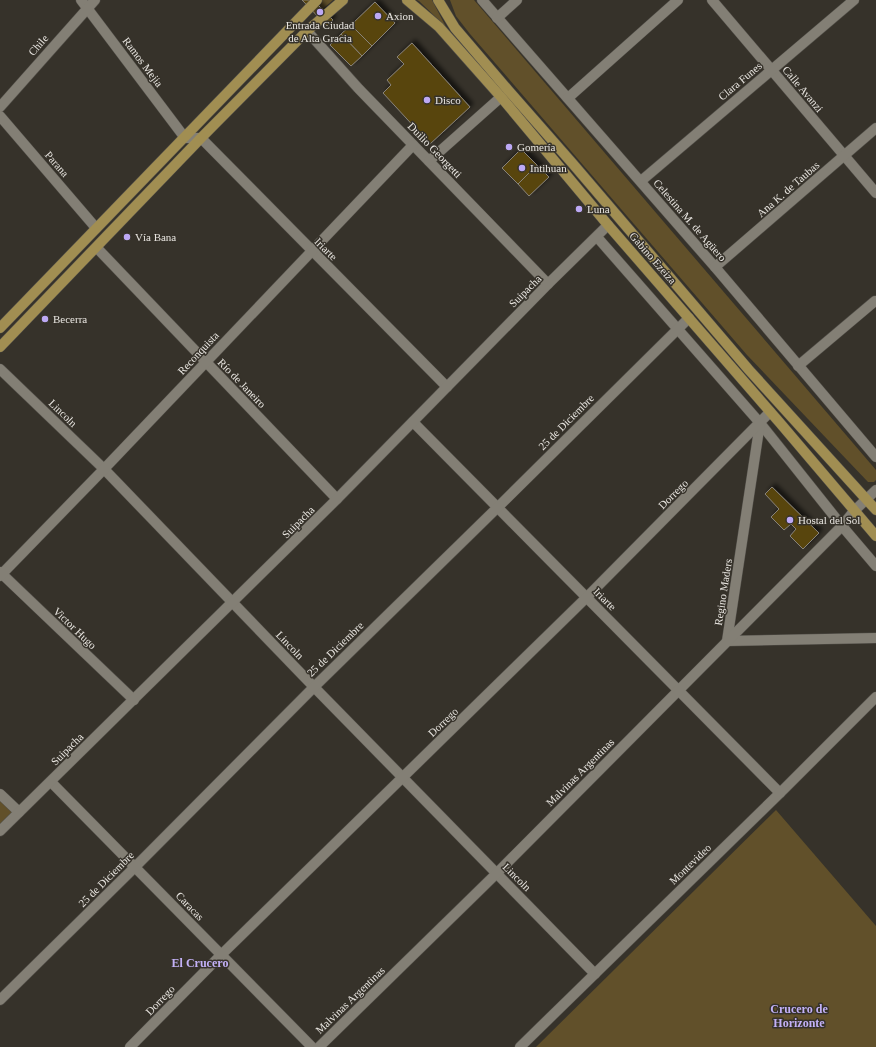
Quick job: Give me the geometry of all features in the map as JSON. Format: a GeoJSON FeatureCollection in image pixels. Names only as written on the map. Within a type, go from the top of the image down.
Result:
{"type":"FeatureCollection","features":[{"type":"Feature","properties":{"kind":"main road"},"geometry":{"type":"LineString","coordinates":[[0,328],[317,0]]}},
{"type":"Feature","properties":{"kind":"main road"},"geometry":{"type":"LineString","coordinates":[[0,347],[97,248],[201,138],[307,31],[343,0]]}},
{"type":"Feature","properties":{"kind":"main road","name":"Gabino Ezeiza"},"geometry":{"type":"LineString","coordinates":[[407,0],[439,27],[501,97],[608,225],[876,536]]}},
{"type":"Feature","properties":{"kind":"main road","name":"Gabino Ezeiza"},"geometry":{"type":"LineString","coordinates":[[438,0],[455,28],[508,90],[749,370],[876,510]]}},
{"type":"Feature","properties":{"kind":"street","name":"Celestina M. de Agüero"},"geometry":{"type":"LineString","coordinates":[[482,0],[641,181],[876,457]]}},
{"type":"Feature","properties":{"kind":"street"},"geometry":{"type":"LineString","coordinates":[[497,18],[517,0]]}},
{"type":"Feature","properties":{"kind":"street"},"geometry":{"type":"LineString","coordinates":[[568,98],[678,0]]}},
{"type":"Feature","properties":{"kind":"street","name":"Calle Avanzi"},"geometry":{"type":"LineString","coordinates":[[712,0],[876,193]]}},
{"type":"Feature","properties":{"kind":"street","name":"Clara Funes"},"geometry":{"type":"LineString","coordinates":[[641,181],[854,0]]}},
{"type":"Feature","properties":{"kind":"street","name":"Ramos Mejia"},"geometry":{"type":"LineString","coordinates":[[88,2],[185,138]]}},
{"type":"Feature","properties":{"kind":"street","name":"Chile"},"geometry":{"type":"LineString","coordinates":[[2,100],[88,2]]}},
{"type":"Feature","properties":{"kind":"street","name":"Duilio Georgetti"},"geometry":{"type":"LineString","coordinates":[[307,31],[358,88],[548,284]]}},
{"type":"Feature","properties":{"kind":"street"},"geometry":{"type":"LineString","coordinates":[[429,161],[501,97]]}},
{"type":"Feature","properties":{"kind":"street","name":"Parana"},"geometry":{"type":"LineString","coordinates":[[0,116],[96,228]]}},
{"type":"Feature","properties":{"kind":"street","name":"Ana K. de Taubas"},"geometry":{"type":"LineString","coordinates":[[715,267],[876,128]]}},
{"type":"Feature","properties":{"kind":"street"},"geometry":{"type":"LineString","coordinates":[[185,138],[201,138]]}},
{"type":"Feature","properties":{"kind":"street","name":"Iriarte"},"geometry":{"type":"LineString","coordinates":[[201,138],[447,387]]}},
{"type":"Feature","properties":{"kind":"street","name":"Reconquista"},"geometry":{"type":"LineString","coordinates":[[1,574],[206,363],[413,145]]}},
{"type":"Feature","properties":{"kind":"street","name":"Suipacha"},"geometry":{"type":"LineString","coordinates":[[0,831],[337,499],[608,225]]}},
{"type":"Feature","properties":{"kind":"street"},"geometry":{"type":"LineString","coordinates":[[597,237],[760,423],[842,526],[876,566]]}},
{"type":"Feature","properties":{"kind":"street","name":"Río de Janeiro"},"geometry":{"type":"LineString","coordinates":[[97,248],[337,499]]}},
{"type":"Feature","properties":{"kind":"street"},"geometry":{"type":"LineString","coordinates":[[798,366],[875,300]]}},
{"type":"Feature","properties":{"kind":"street","name":"25 de Diciembre"},"geometry":{"type":"LineString","coordinates":[[0,1000],[314,687],[689,318]]}},
{"type":"Feature","properties":{"kind":"street","name":"Lincoln"},"geometry":{"type":"LineString","coordinates":[[0,369],[104,469],[402,778],[595,974]]}},
{"type":"Feature","properties":{"kind":"street","name":"Dorrego"},"geometry":{"type":"LineString","coordinates":[[130,1047],[221,955],[587,598],[770,412]]}},
{"type":"Feature","properties":{"kind":"street","name":"Iriarte"},"geometry":{"type":"LineString","coordinates":[[413,422],[780,793]]}},
{"type":"Feature","properties":{"kind":"street","name":"Regino Maders"},"geometry":{"type":"LineString","coordinates":[[760,423],[728,641],[876,638]]}},
{"type":"Feature","properties":{"kind":"street","name":"Malvinas Argentinas"},"geometry":{"type":"LineString","coordinates":[[319,1047],[497,873],[842,526],[854,510],[876,490]]}},
{"type":"Feature","properties":{"kind":"street","name":"Victor Hugo"},"geometry":{"type":"LineString","coordinates":[[1,574],[134,700]]}},
{"type":"Feature","properties":{"kind":"street","name":"Montevideo"},"geometry":{"type":"LineString","coordinates":[[520,1047],[876,697]]}},
{"type":"Feature","properties":{"kind":"street","name":"Caracas"},"geometry":{"type":"LineString","coordinates":[[51,782],[312,1047]]}},
{"type":"Feature","properties":{"kind":"street"},"geometry":{"type":"LineString","coordinates":[[0,794],[19,812]]}},
{"type":"Feature","properties":{"kind":"shaded area"},"geometry":{"type":"Polygon","coordinates":[[[321,0],[333,0],[316,15],[312,10],[321,0]]]}},
{"type":"Feature","properties":{"kind":"shaded area"},"geometry":{"type":"Polygon","coordinates":[[[417,0],[432,0],[446,27],[419,1],[417,0]]]}},
{"type":"Feature","properties":{"kind":"shaded area"},"geometry":{"type":"Polygon","coordinates":[[[450,0],[474,0],[876,470],[876,480],[874,482],[868,482],[747,355],[470,34],[456,16],[450,0]]]}},
{"type":"Feature","properties":{"kind":"shaded area"},"geometry":{"type":"Polygon","coordinates":[[[0,794],[19,812],[0,831],[0,794]]]}},
{"type":"Feature","properties":{"kind":"shaded area"},"geometry":{"type":"Polygon","coordinates":[[[776,810],[876,926],[876,1047],[536,1047],[776,810]]]}},
{"type":"Feature","properties":{"kind":"building","name":"Entrada Ciudad de Alta Gracia"},"geometry":{"type":"Polygon","coordinates":[[[302,0],[313,0],[333,20],[327,26],[302,0]]]}},
{"type":"Feature","properties":{"kind":"building"},"geometry":{"type":"Polygon","coordinates":[[[375,2],[395,23],[372,46],[351,25],[375,2]]]}},
{"type":"Feature","properties":{"kind":"building"},"geometry":{"type":"Polygon","coordinates":[[[351,25],[372,46],[362,56],[341,34],[351,25]]]}},
{"type":"Feature","properties":{"kind":"building"},"geometry":{"type":"Polygon","coordinates":[[[341,34],[362,56],[351,66],[330,45],[341,34]]]}},
{"type":"Feature","properties":{"kind":"building","name":"Disco"},"geometry":{"type":"Polygon","coordinates":[[[412,43],[470,107],[430,144],[383,93],[391,85],[387,80],[404,64],[397,57],[412,43]]]}},
{"type":"Feature","properties":{"kind":"building"},"geometry":{"type":"Polygon","coordinates":[[[521,149],[537,165],[518,184],[502,168],[521,149]]]}},
{"type":"Feature","properties":{"kind":"building"},"geometry":{"type":"Polygon","coordinates":[[[537,165],[549,177],[529,196],[518,184],[537,165]]]}},
{"type":"Feature","properties":{"kind":"building","name":"Hostal del Sol"},"geometry":{"type":"Polygon","coordinates":[[[772,487],[819,533],[803,549],[790,536],[796,529],[791,524],[784,530],[771,517],[779,509],[765,494],[772,487]]]}},
{"type":"Feature","properties":{"kind":"place","name":"Entrada Ciudad de Alta Gracia"},"geometry":{"type":"Point","coordinates":[320,12]}},
{"type":"Feature","properties":{"kind":"place","name":"Axion"},"geometry":{"type":"Point","coordinates":[378,16]}},
{"type":"Feature","properties":{"kind":"place","name":"Disco"},"geometry":{"type":"Point","coordinates":[427,100]}},
{"type":"Feature","properties":{"kind":"place","name":"Gomería"},"geometry":{"type":"Point","coordinates":[509,147]}},
{"type":"Feature","properties":{"kind":"place","name":"Intihuan"},"geometry":{"type":"Point","coordinates":[522,168]}},
{"type":"Feature","properties":{"kind":"place","name":"Luna"},"geometry":{"type":"Point","coordinates":[579,209]}},
{"type":"Feature","properties":{"kind":"place","name":"Vía Bana"},"geometry":{"type":"Point","coordinates":[127,237]}},
{"type":"Feature","properties":{"kind":"place","name":"Becerra"},"geometry":{"type":"Point","coordinates":[45,319]}},
{"type":"Feature","properties":{"kind":"place","name":"Hostal del Sol"},"geometry":{"type":"Point","coordinates":[790,520]}},
{"type":"Feature","properties":{"kind":"district","name":"El Crucero"},"geometry":{"type":"Point","coordinates":[200,963]}},
{"type":"Feature","properties":{"kind":"district","name":"Crucero de Horizonte"},"geometry":{"type":"Point","coordinates":[799,1016]}}]}
